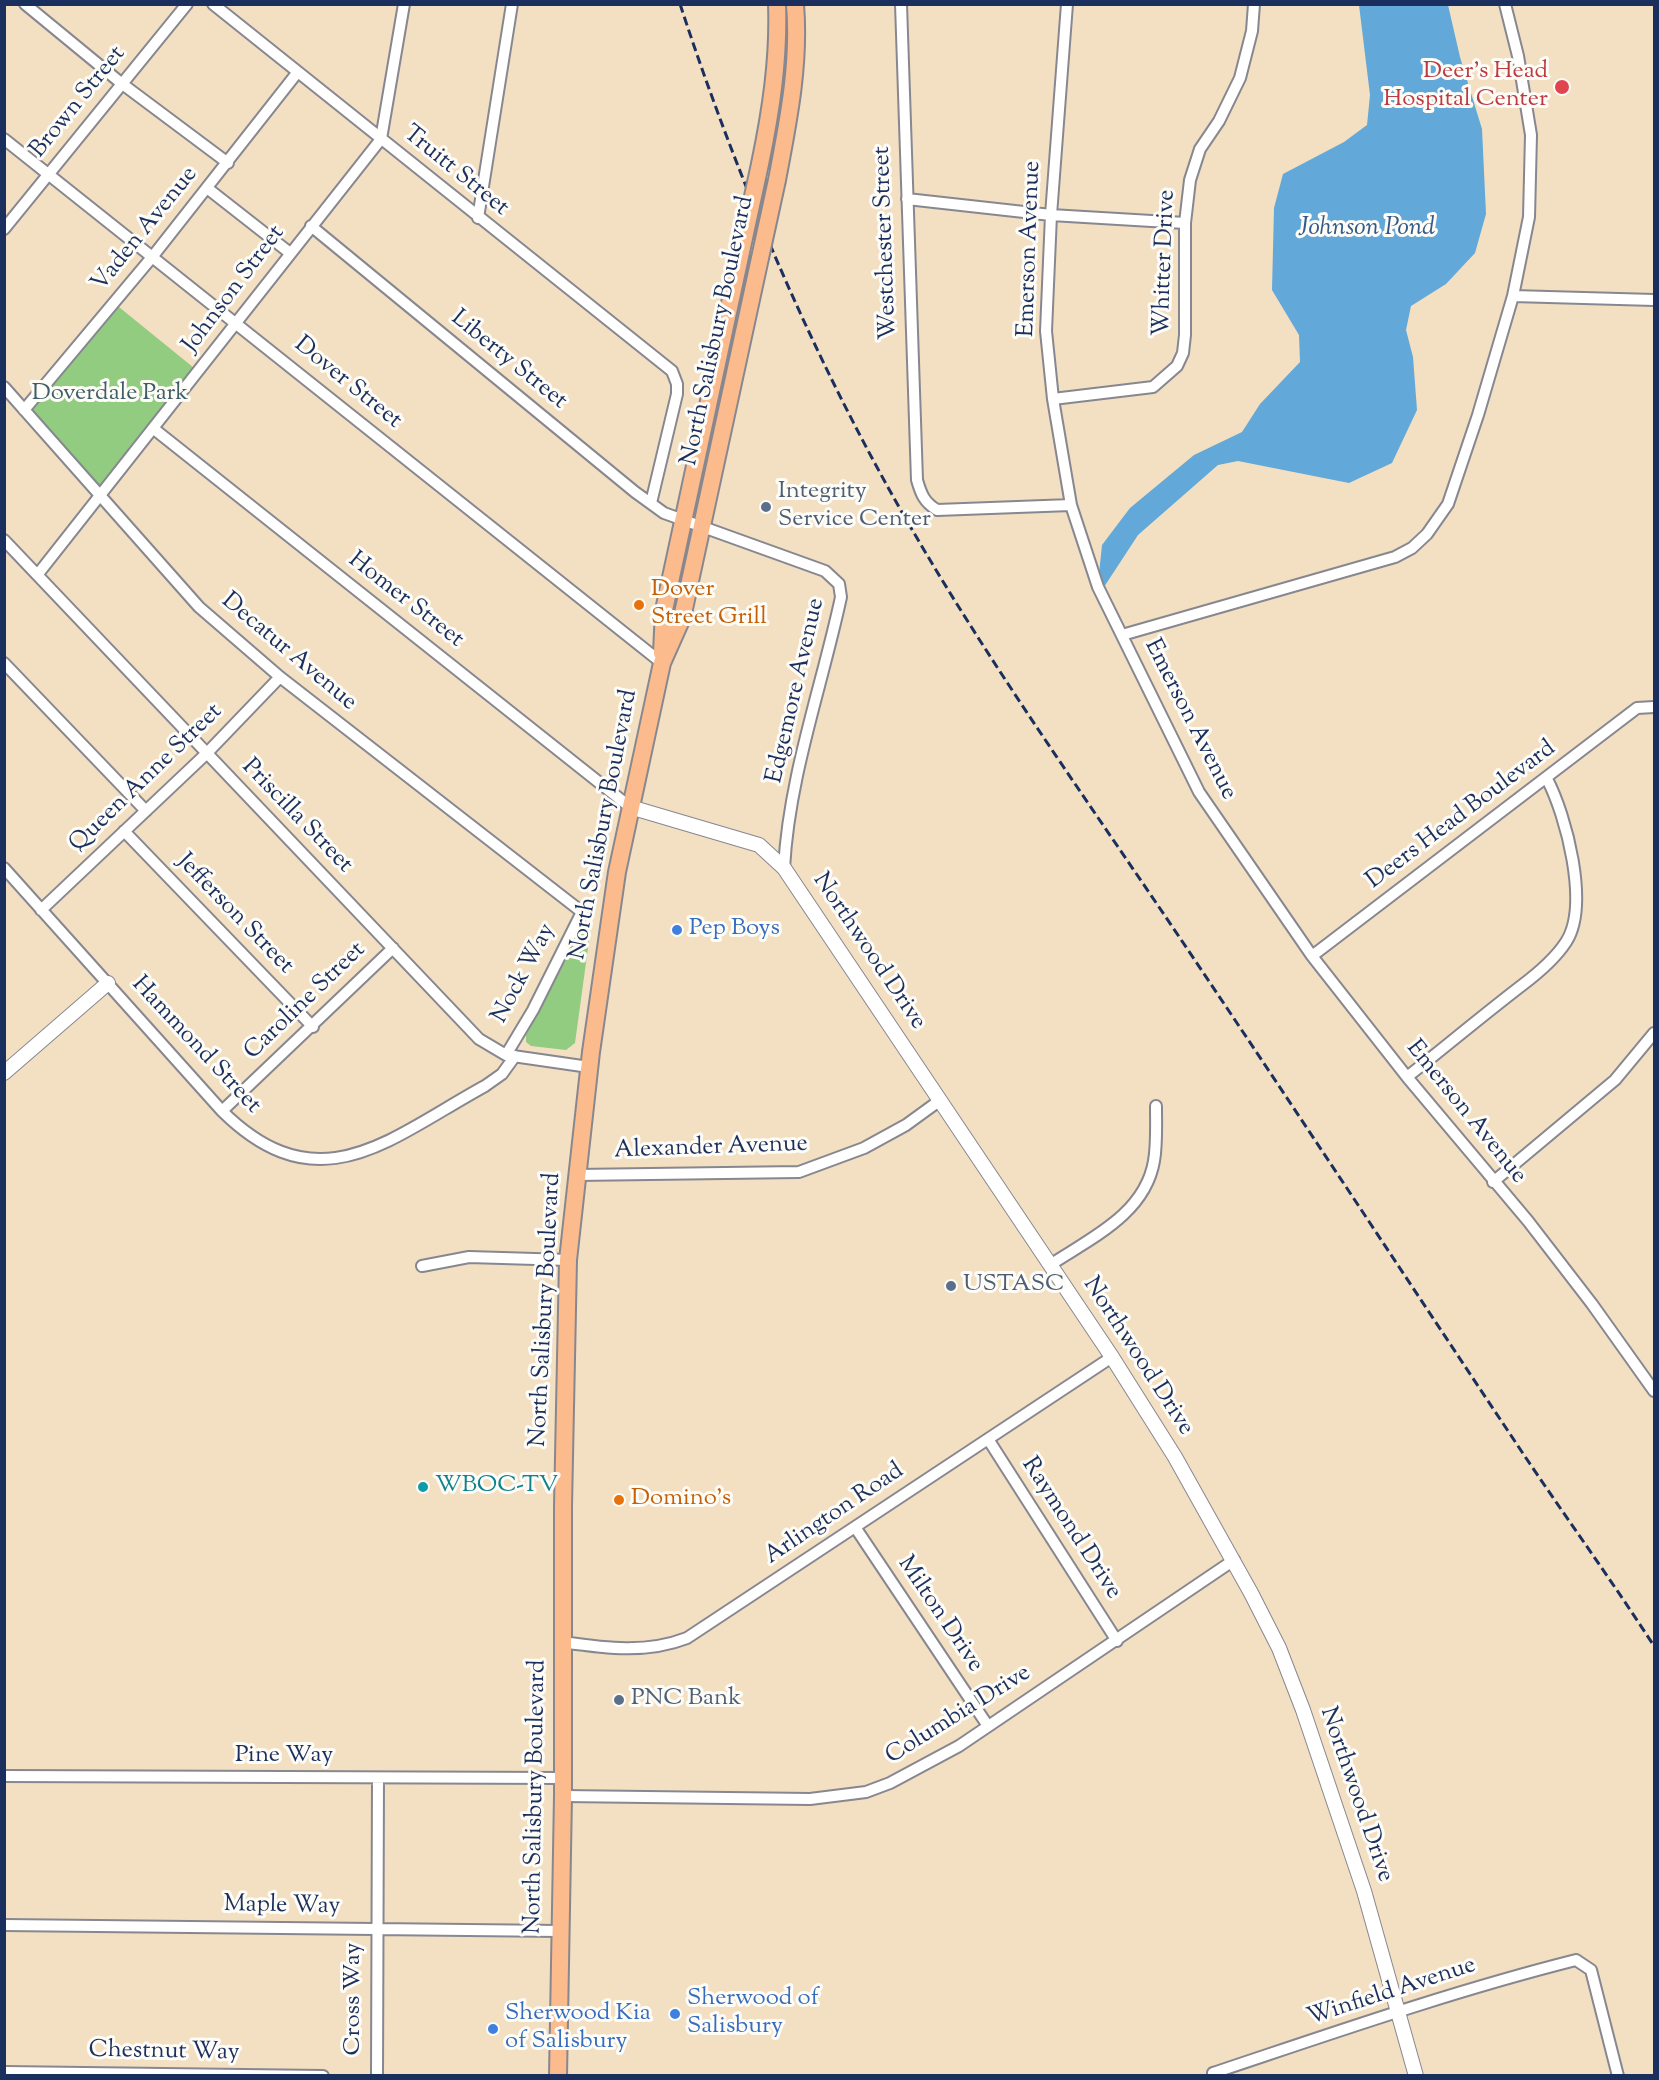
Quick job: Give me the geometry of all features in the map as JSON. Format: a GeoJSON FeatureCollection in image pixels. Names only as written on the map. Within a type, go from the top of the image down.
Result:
{"type":"FeatureCollection","features":[{"type":"Feature","properties":{"kind":"main road","name":"North Salisbury Boulevard"},"geometry":{"type":"LineString","coordinates":[[558,2076],[568,1260],[576,1175],[613,898],[630,807],[662,663],[664,610],[772,110],[777,4]]}},
{"type":"Feature","properties":{"kind":"main road","name":"North Salisbury Boulevard"},"geometry":{"type":"LineString","coordinates":[[662,663],[682,618],[777,180],[794,72],[795,4]]}},
{"type":"Feature","properties":{"kind":"street"},"geometry":{"type":"LineString","coordinates":[[25,4],[121,83],[228,163]]}},
{"type":"Feature","properties":{"kind":"street","name":"Brown Street"},"geometry":{"type":"LineString","coordinates":[[4,229],[186,4]]}},
{"type":"Feature","properties":{"kind":"street","name":"Truitt Street"},"geometry":{"type":"LineString","coordinates":[[213,4],[672,371],[677,384],[677,394],[651,503]]}},
{"type":"Feature","properties":{"kind":"street","name":"Johnson Street"},"geometry":{"type":"LineString","coordinates":[[38,574],[102,496],[381,139],[404,4]]}},
{"type":"Feature","properties":{"kind":"street"},"geometry":{"type":"LineString","coordinates":[[478,218],[512,4]]}},
{"type":"Feature","properties":{"kind":"street","name":"Westchester Street"},"geometry":{"type":"LineString","coordinates":[[901,4],[917,480],[921,495],[937,510],[1071,505]]}},
{"type":"Feature","properties":{"kind":"street","name":"Emerson Avenue"},"geometry":{"type":"LineString","coordinates":[[1067,4],[1051,214],[1046,331],[1053,399],[1071,505],[1098,587],[1199,792],[1312,956],[1407,1077],[1527,1221],[1585,1295],[1654,1391]]}},
{"type":"Feature","properties":{"kind":"street","name":"Whitter Drive"},"geometry":{"type":"LineString","coordinates":[[1053,399],[1153,387],[1177,366],[1183,353],[1185,335],[1185,223],[1195,162],[1240,78],[1252,31],[1254,4]]}},
{"type":"Feature","properties":{"kind":"street"},"geometry":{"type":"LineString","coordinates":[[1122,635],[1236,601],[1373,565],[1412,548],[1427,534],[1448,504],[1478,415],[1513,296],[1529,217],[1531,135],[1518,56],[1505,4]]}},
{"type":"Feature","properties":{"kind":"street","name":"Vaden Avenue"},"geometry":{"type":"LineString","coordinates":[[24,410],[153,256],[297,73]]}},
{"type":"Feature","properties":{"kind":"street","name":"Dover Street"},"geometry":{"type":"LineString","coordinates":[[4,139],[662,663]]}},
{"type":"Feature","properties":{"kind":"street"},"geometry":{"type":"LineString","coordinates":[[207,188],[290,253]]}},
{"type":"Feature","properties":{"kind":"street"},"geometry":{"type":"LineString","coordinates":[[906,200],[1051,214],[1185,223]]}},
{"type":"Feature","properties":{"kind":"street","name":"Liberty Street"},"geometry":{"type":"LineString","coordinates":[[311,226],[651,503],[683,520]]}},
{"type":"Feature","properties":{"kind":"street"},"geometry":{"type":"LineString","coordinates":[[1513,296],[1654,300]]}},
{"type":"Feature","properties":{"kind":"street","name":"Decatur Avenue"},"geometry":{"type":"LineString","coordinates":[[4,387],[200,607],[280,677],[582,912]]}},
{"type":"Feature","properties":{"kind":"street","name":"Homer Street"},"geometry":{"type":"LineString","coordinates":[[154,429],[630,807]]}},
{"type":"Feature","properties":{"kind":"street","name":"Edgemore Avenue"},"geometry":{"type":"LineString","coordinates":[[683,520],[825,571],[839,584],[842,597],[805,745],[786,842],[784,868]]}},
{"type":"Feature","properties":{"kind":"street","name":"Priscilla Street"},"geometry":{"type":"LineString","coordinates":[[4,540],[479,1039],[510,1056],[590,1067]]}},
{"type":"Feature","properties":{"kind":"street"},"geometry":{"type":"LineString","coordinates":[[4,663],[146,811]]}},
{"type":"Feature","properties":{"kind":"street","name":"Queen Anne Street"},"geometry":{"type":"LineString","coordinates":[[41,910],[206,754],[280,677]]}},
{"type":"Feature","properties":{"kind":"street","name":"Deers Head Boulevard"},"geometry":{"type":"LineString","coordinates":[[1312,956],[1547,779],[1637,708],[1654,707]]}},
{"type":"Feature","properties":{"kind":"street"},"geometry":{"type":"LineString","coordinates":[[1407,1077],[1534,977],[1566,942],[1573,925],[1574,864],[1558,800],[1547,779]]}},
{"type":"Feature","properties":{"kind":"street","name":"Northwood Drive"},"geometry":{"type":"LineString","coordinates":[[630,807],[759,845],[784,868],[1112,1358],[1175,1457],[1234,1560],[1279,1648],[1303,1710],[1364,1891],[1416,2076]]}},
{"type":"Feature","properties":{"kind":"street","name":"Jefferson Street"},"geometry":{"type":"LineString","coordinates":[[124,831],[313,1027]]}},
{"type":"Feature","properties":{"kind":"street","name":"Hammond Street"},"geometry":{"type":"LineString","coordinates":[[4,868],[222,1111],[246,1134],[282,1152],[320,1160],[346,1158],[382,1143],[485,1086],[502,1074],[510,1056]]}},
{"type":"Feature","properties":{"kind":"street","name":"Nock Way"},"geometry":{"type":"LineString","coordinates":[[510,1056],[582,912]]}},
{"type":"Feature","properties":{"kind":"street","name":"Caroline Street"},"geometry":{"type":"LineString","coordinates":[[222,1111],[313,1027],[393,948]]}},
{"type":"Feature","properties":{"kind":"street"},"geometry":{"type":"LineString","coordinates":[[4,1073],[108,983]]}},
{"type":"Feature","properties":{"kind":"street"},"geometry":{"type":"LineString","coordinates":[[1493,1182],[1615,1080],[1654,1033]]}},
{"type":"Feature","properties":{"kind":"street","name":"Alexander Avenue"},"geometry":{"type":"LineString","coordinates":[[576,1175],[800,1172],[864,1149],[906,1125],[939,1101]]}},
{"type":"Feature","properties":{"kind":"street"},"geometry":{"type":"LineString","coordinates":[[1050,1265],[1123,1216],[1137,1202],[1147,1185],[1154,1161],[1156,1106]]}},
{"type":"Feature","properties":{"kind":"street"},"geometry":{"type":"LineString","coordinates":[[422,1266],[469,1257],[568,1260]]}},
{"type":"Feature","properties":{"kind":"street","name":"Arlington Road"},"geometry":{"type":"LineString","coordinates":[[562,1642],[617,1650],[660,1647],[682,1640],[703,1629],[1112,1358]]}},
{"type":"Feature","properties":{"kind":"street","name":"Raymond Drive"},"geometry":{"type":"LineString","coordinates":[[988,1439],[1117,1641]]}},
{"type":"Feature","properties":{"kind":"street","name":"Milton Drive"},"geometry":{"type":"LineString","coordinates":[[855,1527],[988,1726]]}},
{"type":"Feature","properties":{"kind":"street","name":"Columbia Drive"},"geometry":{"type":"LineString","coordinates":[[563,1796],[719,1800],[842,1797],[890,1784],[936,1760],[1117,1641],[1234,1560]]}},
{"type":"Feature","properties":{"kind":"street","name":"Pine Way"},"geometry":{"type":"LineString","coordinates":[[4,1776],[563,1778]]}},
{"type":"Feature","properties":{"kind":"street","name":"Cross Way"},"geometry":{"type":"LineString","coordinates":[[377,2076],[378,1779]]}},
{"type":"Feature","properties":{"kind":"street","name":"Maple Way"},"geometry":{"type":"LineString","coordinates":[[4,1925],[560,1931]]}},
{"type":"Feature","properties":{"kind":"street","name":"Winfield Avenue"},"geometry":{"type":"LineString","coordinates":[[1214,2074],[1397,2012],[1576,1960],[1590,1970],[1618,2076]]}},
{"type":"Feature","properties":{"kind":"street","name":"Chestnut Way"},"geometry":{"type":"LineString","coordinates":[[4,2072],[323,2076]]}},
{"type":"Feature","properties":{"kind":"green space","name":"Doverdale Park"},"geometry":{"type":"Polygon","coordinates":[[[114,303],[199,372],[102,496],[24,410],[114,303]]]}},
{"type":"Feature","properties":{"kind":"green space"},"geometry":{"type":"Polygon","coordinates":[[[584,926],[591,926],[575,1043],[566,1050],[531,1046],[526,1042],[526,1035],[584,926]]]}},
{"type":"Feature","properties":{"kind":"water","name":"Johnson Pond"},"geometry":{"type":"Polygon","coordinates":[[[1359,5],[1448,5],[1460,57],[1482,129],[1486,214],[1475,253],[1446,284],[1411,306],[1406,330],[1413,357],[1417,410],[1392,463],[1349,483],[1238,461],[1218,465],[1138,535],[1104,587],[1099,574],[1102,545],[1130,508],[1194,455],[1242,432],[1260,404],[1300,362],[1299,335],[1272,290],[1274,208],[1283,174],[1344,142],[1367,125],[1370,95],[1359,5]]]}},
{"type":"Feature","properties":{"kind":"railway"},"geometry":{"type":"LineString","coordinates":[[680,4],[726,134],[805,324],[866,447],[932,564],[1039,731],[1654,1646]]}},
{"type":"Feature","properties":{"kind":"place","name":"Deer's Head Hospital Center"},"geometry":{"type":"Point","coordinates":[1562,87]}},
{"type":"Feature","properties":{"kind":"place","name":"Integrity Service Center"},"geometry":{"type":"Point","coordinates":[766,507]}},
{"type":"Feature","properties":{"kind":"place","name":"Dover Street Grill"},"geometry":{"type":"Point","coordinates":[639,605]}},
{"type":"Feature","properties":{"kind":"place","name":"Pep Boys"},"geometry":{"type":"Point","coordinates":[677,930]}},
{"type":"Feature","properties":{"kind":"place","name":"USTASC"},"geometry":{"type":"Point","coordinates":[951,1286]}},
{"type":"Feature","properties":{"kind":"place","name":"WBOC-TV"},"geometry":{"type":"Point","coordinates":[423,1487]}},
{"type":"Feature","properties":{"kind":"place","name":"Domino's"},"geometry":{"type":"Point","coordinates":[619,1500]}},
{"type":"Feature","properties":{"kind":"place","name":"PNC Bank"},"geometry":{"type":"Point","coordinates":[619,1700]}},
{"type":"Feature","properties":{"kind":"place","name":"Sherwood of Salisbury"},"geometry":{"type":"Point","coordinates":[675,2014]}},
{"type":"Feature","properties":{"kind":"place","name":"Sherwood Kia of Salisbury"},"geometry":{"type":"Point","coordinates":[493,2029]}}]}
